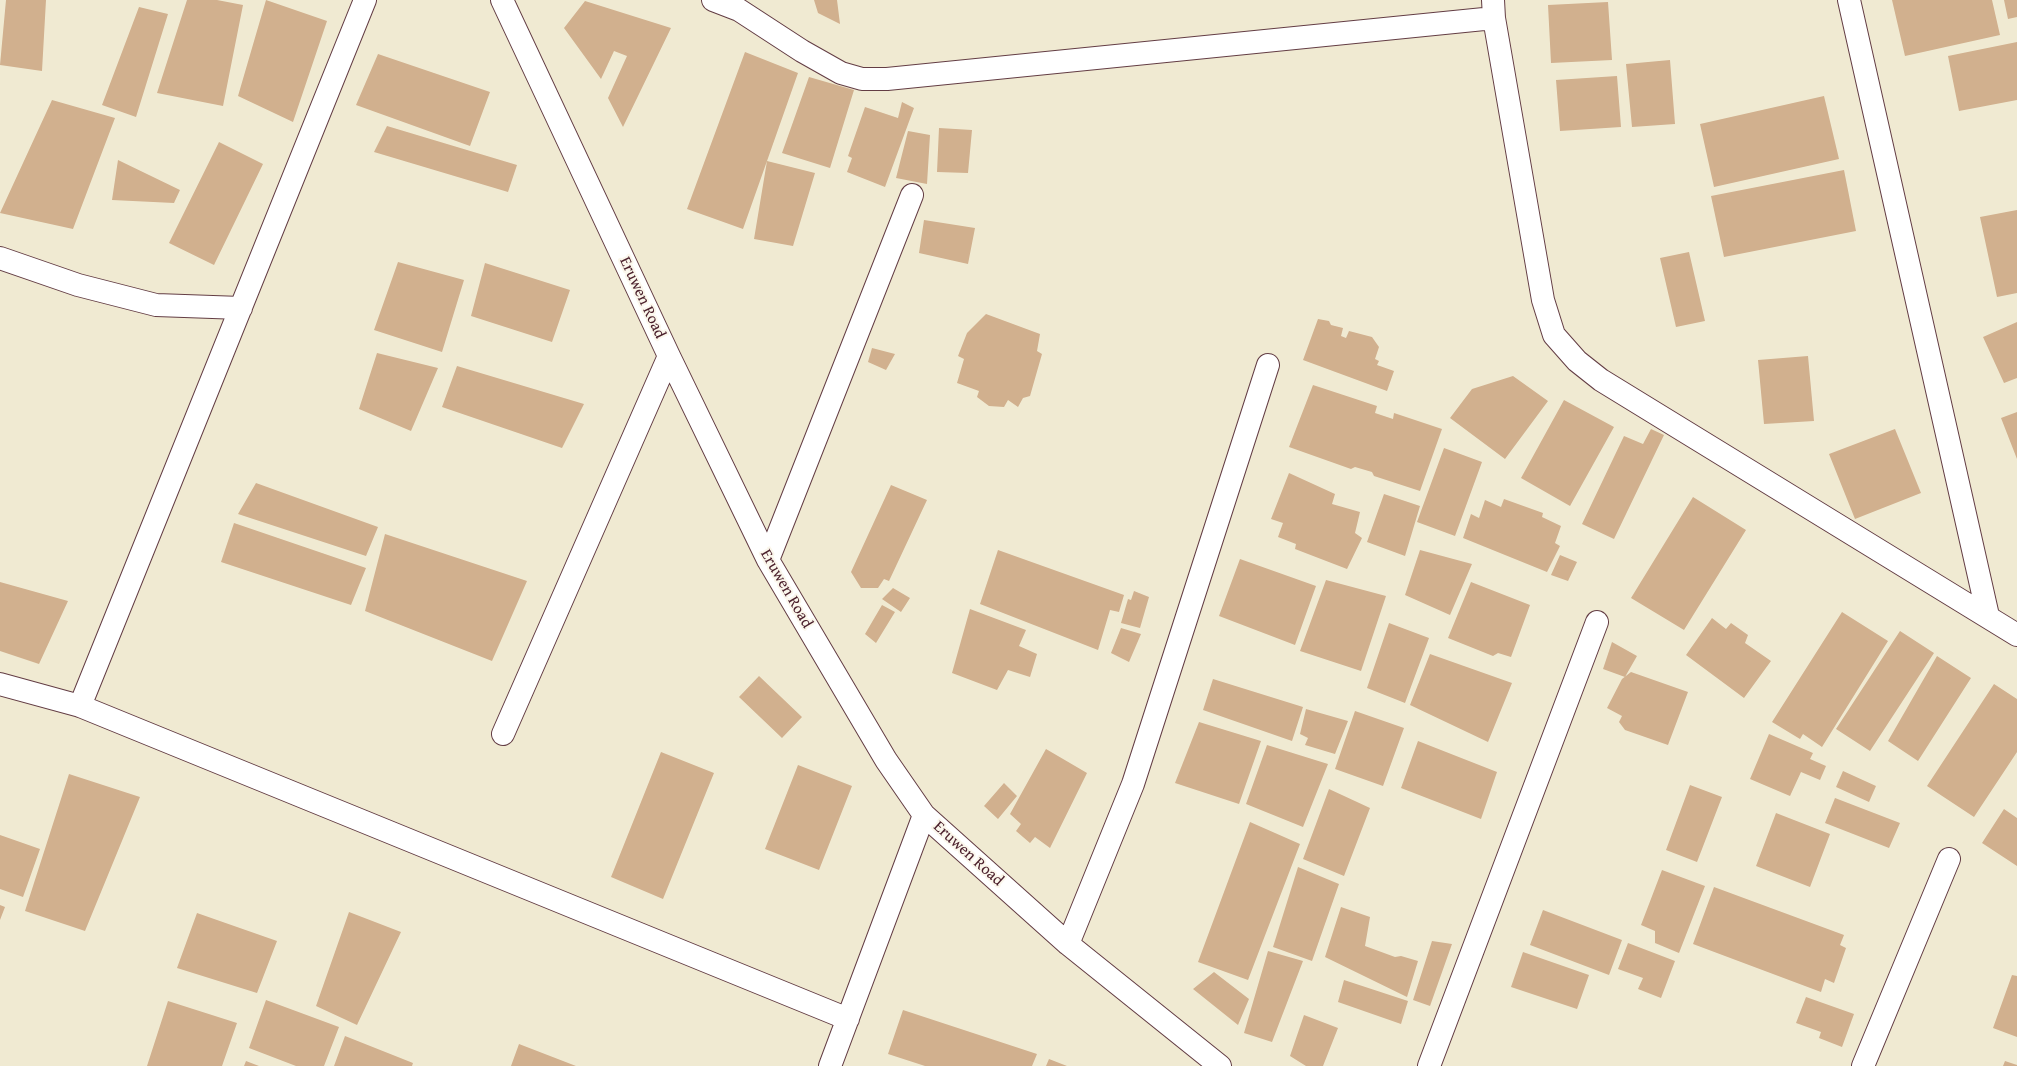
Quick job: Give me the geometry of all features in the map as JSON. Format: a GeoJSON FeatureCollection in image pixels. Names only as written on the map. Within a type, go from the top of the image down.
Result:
{"type":"FeatureCollection","features":[{"type":"Feature","properties":{"kind":"street"},"geometry":{"type":"LineString","coordinates":[[80,706],[365,0]]}},
{"type":"Feature","properties":{"kind":"street","name":"Eruwen Road"},"geometry":{"type":"LineString","coordinates":[[502,0],[669,356],[768,560],[886,760],[924,815],[1068,944],[1220,1066]]}},
{"type":"Feature","properties":{"kind":"street"},"geometry":{"type":"LineString","coordinates":[[713,0],[739,10],[802,51],[841,73],[862,79],[894,78],[1494,9],[1543,300],[1554,335],[1577,361],[1601,380],[2017,635]]}},
{"type":"Feature","properties":{"kind":"street"},"geometry":{"type":"LineString","coordinates":[[1849,0],[1988,616]]}},
{"type":"Feature","properties":{"kind":"street"},"geometry":{"type":"LineString","coordinates":[[768,560],[912,195]]}},
{"type":"Feature","properties":{"kind":"street"},"geometry":{"type":"LineString","coordinates":[[0,258],[78,285],[156,305],[241,308]]}},
{"type":"Feature","properties":{"kind":"street"},"geometry":{"type":"LineString","coordinates":[[503,734],[669,356]]}},
{"type":"Feature","properties":{"kind":"street"},"geometry":{"type":"LineString","coordinates":[[1068,944],[1133,784],[1268,365]]}},
{"type":"Feature","properties":{"kind":"street"},"geometry":{"type":"LineString","coordinates":[[1428,1066],[1597,622]]}},
{"type":"Feature","properties":{"kind":"street"},"geometry":{"type":"LineString","coordinates":[[0,684],[80,706],[848,1019]]}},
{"type":"Feature","properties":{"kind":"street"},"geometry":{"type":"LineString","coordinates":[[830,1066],[924,815]]}},
{"type":"Feature","properties":{"kind":"street"},"geometry":{"type":"LineString","coordinates":[[1863,1066],[1949,859]]}},
{"type":"Feature","properties":{"kind":"building"},"geometry":{"type":"Polygon","coordinates":[[[6,0],[46,0],[42,71],[0,65],[6,0]]]}},
{"type":"Feature","properties":{"kind":"building"},"geometry":{"type":"Polygon","coordinates":[[[187,0],[217,0],[243,5],[223,106],[157,93],[187,0]]]}},
{"type":"Feature","properties":{"kind":"building"},"geometry":{"type":"Polygon","coordinates":[[[266,0],[327,21],[293,122],[238,96],[266,0]]]}},
{"type":"Feature","properties":{"kind":"building"},"geometry":{"type":"Polygon","coordinates":[[[814,0],[837,0],[840,24],[818,13],[814,0]]]}},
{"type":"Feature","properties":{"kind":"building"},"geometry":{"type":"Polygon","coordinates":[[[1892,0],[1992,0],[2000,35],[1905,56],[1892,0]]]}},
{"type":"Feature","properties":{"kind":"building"},"geometry":{"type":"Polygon","coordinates":[[[2004,0],[2017,0],[2017,17],[2008,19],[2004,0]]]}},
{"type":"Feature","properties":{"kind":"building"},"geometry":{"type":"Polygon","coordinates":[[[585,1],[671,28],[623,127],[608,98],[627,56],[614,51],[601,79],[564,28],[585,1]]]}},
{"type":"Feature","properties":{"kind":"building"},"geometry":{"type":"Polygon","coordinates":[[[1608,2],[1612,60],[1551,63],[1548,5],[1608,2]]]}},
{"type":"Feature","properties":{"kind":"building"},"geometry":{"type":"Polygon","coordinates":[[[139,7],[168,14],[136,117],[102,105],[139,7]]]}},
{"type":"Feature","properties":{"kind":"building"},"geometry":{"type":"Polygon","coordinates":[[[2017,42],[2017,100],[1959,111],[1948,56],[2017,42]]]}},
{"type":"Feature","properties":{"kind":"building"},"geometry":{"type":"Polygon","coordinates":[[[745,52],[798,73],[743,229],[687,209],[745,52]]]}},
{"type":"Feature","properties":{"kind":"building"},"geometry":{"type":"Polygon","coordinates":[[[378,54],[490,92],[470,146],[356,105],[378,54]]]}},
{"type":"Feature","properties":{"kind":"building"},"geometry":{"type":"Polygon","coordinates":[[[1670,60],[1675,124],[1632,127],[1626,64],[1670,60]]]}},
{"type":"Feature","properties":{"kind":"building"},"geometry":{"type":"Polygon","coordinates":[[[1617,76],[1621,127],[1560,131],[1556,80],[1617,76]]]}},
{"type":"Feature","properties":{"kind":"building"},"geometry":{"type":"Polygon","coordinates":[[[809,77],[854,90],[830,168],[782,153],[809,77]]]}},
{"type":"Feature","properties":{"kind":"building"},"geometry":{"type":"Polygon","coordinates":[[[1824,96],[1839,159],[1714,187],[1700,124],[1824,96]]]}},
{"type":"Feature","properties":{"kind":"building"},"geometry":{"type":"Polygon","coordinates":[[[52,100],[115,118],[73,229],[0,213],[52,100]]]}},
{"type":"Feature","properties":{"kind":"building"},"geometry":{"type":"Polygon","coordinates":[[[902,102],[914,108],[885,187],[847,172],[852,158],[848,156],[865,107],[898,118],[902,102]]]}},
{"type":"Feature","properties":{"kind":"building"},"geometry":{"type":"Polygon","coordinates":[[[387,126],[517,165],[508,192],[374,152],[387,126]]]}},
{"type":"Feature","properties":{"kind":"building"},"geometry":{"type":"Polygon","coordinates":[[[939,128],[972,130],[968,173],[937,172],[939,128]]]}},
{"type":"Feature","properties":{"kind":"building"},"geometry":{"type":"Polygon","coordinates":[[[908,131],[930,135],[927,184],[896,178],[908,131]]]}},
{"type":"Feature","properties":{"kind":"building"},"geometry":{"type":"Polygon","coordinates":[[[219,142],[263,164],[214,265],[169,243],[219,142]]]}},
{"type":"Feature","properties":{"kind":"building"},"geometry":{"type":"Polygon","coordinates":[[[118,160],[180,190],[174,203],[112,200],[118,160]]]}},
{"type":"Feature","properties":{"kind":"building"},"geometry":{"type":"Polygon","coordinates":[[[767,161],[815,173],[793,246],[754,239],[767,161]]]}},
{"type":"Feature","properties":{"kind":"building"},"geometry":{"type":"Polygon","coordinates":[[[1844,170],[1856,231],[1724,257],[1711,196],[1844,170]]]}},
{"type":"Feature","properties":{"kind":"building"},"geometry":{"type":"Polygon","coordinates":[[[2017,210],[2017,293],[1997,297],[1980,217],[2017,210]]]}},
{"type":"Feature","properties":{"kind":"building"},"geometry":{"type":"Polygon","coordinates":[[[924,220],[975,228],[968,264],[919,253],[924,220]]]}},
{"type":"Feature","properties":{"kind":"building"},"geometry":{"type":"Polygon","coordinates":[[[1689,252],[1705,321],[1676,327],[1660,258],[1689,252]]]}},
{"type":"Feature","properties":{"kind":"building"},"geometry":{"type":"Polygon","coordinates":[[[398,262],[464,280],[442,352],[374,330],[398,262]]]}},
{"type":"Feature","properties":{"kind":"building"},"geometry":{"type":"Polygon","coordinates":[[[485,263],[570,290],[552,342],[471,316],[485,263]]]}},
{"type":"Feature","properties":{"kind":"building"},"geometry":{"type":"Polygon","coordinates":[[[986,314],[1040,334],[1037,351],[1042,354],[1030,396],[1023,398],[1018,407],[1008,400],[1004,407],[989,406],[977,397],[979,391],[957,383],[964,359],[958,356],[967,333],[986,314]]]}},
{"type":"Feature","properties":{"kind":"building"},"geometry":{"type":"Polygon","coordinates":[[[1318,319],[1329,321],[1331,325],[1343,328],[1341,336],[1346,338],[1349,331],[1372,337],[1379,347],[1375,359],[1379,361],[1377,365],[1394,371],[1387,391],[1303,360],[1318,319]]]}},
{"type":"Feature","properties":{"kind":"building"},"geometry":{"type":"Polygon","coordinates":[[[2017,322],[2017,378],[2004,383],[1983,337],[2017,322]]]}},
{"type":"Feature","properties":{"kind":"building"},"geometry":{"type":"Polygon","coordinates":[[[872,348],[895,354],[886,370],[868,362],[872,348]]]}},
{"type":"Feature","properties":{"kind":"building"},"geometry":{"type":"Polygon","coordinates":[[[377,353],[438,368],[411,431],[359,409],[377,353]]]}},
{"type":"Feature","properties":{"kind":"building"},"geometry":{"type":"Polygon","coordinates":[[[1808,356],[1814,421],[1764,424],[1758,360],[1808,356]]]}},
{"type":"Feature","properties":{"kind":"building"},"geometry":{"type":"Polygon","coordinates":[[[457,366],[584,404],[562,448],[442,407],[457,366]]]}},
{"type":"Feature","properties":{"kind":"building"},"geometry":{"type":"Polygon","coordinates":[[[1513,376],[1548,401],[1505,459],[1450,418],[1472,389],[1513,376]]]}},
{"type":"Feature","properties":{"kind":"building"},"geometry":{"type":"Polygon","coordinates":[[[1313,385],[1377,406],[1375,413],[1393,419],[1394,413],[1442,429],[1420,491],[1374,476],[1372,472],[1355,467],[1351,469],[1289,447],[1313,385]]]}},
{"type":"Feature","properties":{"kind":"building"},"geometry":{"type":"Polygon","coordinates":[[[1564,400],[1614,427],[1570,506],[1521,478],[1564,400]]]}},
{"type":"Feature","properties":{"kind":"building"},"geometry":{"type":"Polygon","coordinates":[[[2017,412],[2017,459],[2001,418],[2017,412]]]}},
{"type":"Feature","properties":{"kind":"building"},"geometry":{"type":"Polygon","coordinates":[[[1651,429],[1664,435],[1614,539],[1582,524],[1624,436],[1643,444],[1651,429]]]}},
{"type":"Feature","properties":{"kind":"building"},"geometry":{"type":"Polygon","coordinates":[[[1895,429],[1921,493],[1855,519],[1829,454],[1895,429]]]}},
{"type":"Feature","properties":{"kind":"building"},"geometry":{"type":"Polygon","coordinates":[[[1444,448],[1482,462],[1455,536],[1417,522],[1444,448]]]}},
{"type":"Feature","properties":{"kind":"building"},"geometry":{"type":"Polygon","coordinates":[[[1289,473],[1335,494],[1332,504],[1360,512],[1355,533],[1362,538],[1347,569],[1295,549],[1296,544],[1278,537],[1283,523],[1271,519],[1289,473]]]}},
{"type":"Feature","properties":{"kind":"building"},"geometry":{"type":"Polygon","coordinates":[[[256,483],[378,527],[366,556],[238,514],[256,483]]]}},
{"type":"Feature","properties":{"kind":"building"},"geometry":{"type":"Polygon","coordinates":[[[891,485],[927,500],[889,581],[884,579],[878,588],[861,588],[851,572],[891,485]]]}},
{"type":"Feature","properties":{"kind":"building"},"geometry":{"type":"Polygon","coordinates":[[[1384,494],[1420,506],[1405,556],[1367,542],[1384,494]]]}},
{"type":"Feature","properties":{"kind":"building"},"geometry":{"type":"Polygon","coordinates":[[[1693,497],[1746,530],[1684,630],[1631,598],[1693,497]]]}},
{"type":"Feature","properties":{"kind":"building"},"geometry":{"type":"Polygon","coordinates":[[[1504,499],[1543,513],[1542,517],[1561,526],[1555,543],[1560,546],[1547,572],[1463,538],[1471,514],[1479,518],[1485,500],[1501,507],[1504,499]]]}},
{"type":"Feature","properties":{"kind":"building"},"geometry":{"type":"Polygon","coordinates":[[[234,523],[366,568],[351,605],[221,562],[234,523]]]}},
{"type":"Feature","properties":{"kind":"building"},"geometry":{"type":"Polygon","coordinates":[[[385,534],[527,581],[492,661],[365,611],[385,534]]]}},
{"type":"Feature","properties":{"kind":"building"},"geometry":{"type":"Polygon","coordinates":[[[998,550],[1124,595],[1119,612],[1110,610],[1098,650],[980,604],[998,550]]]}},
{"type":"Feature","properties":{"kind":"building"},"geometry":{"type":"Polygon","coordinates":[[[1420,550],[1472,564],[1450,615],[1405,595],[1420,550]]]}},
{"type":"Feature","properties":{"kind":"building"},"geometry":{"type":"Polygon","coordinates":[[[1560,555],[1577,562],[1568,581],[1551,575],[1560,555]]]}},
{"type":"Feature","properties":{"kind":"building"},"geometry":{"type":"Polygon","coordinates":[[[1240,559],[1316,586],[1295,645],[1219,616],[1240,559]]]}},
{"type":"Feature","properties":{"kind":"building"},"geometry":{"type":"Polygon","coordinates":[[[1326,580],[1386,596],[1361,671],[1300,651],[1326,580]]]}},
{"type":"Feature","properties":{"kind":"building"},"geometry":{"type":"Polygon","coordinates":[[[0,582],[68,601],[39,664],[0,651],[0,582]]]}},
{"type":"Feature","properties":{"kind":"building"},"geometry":{"type":"Polygon","coordinates":[[[1471,582],[1530,605],[1511,657],[1498,653],[1493,656],[1448,638],[1471,582]]]}},
{"type":"Feature","properties":{"kind":"building"},"geometry":{"type":"Polygon","coordinates":[[[893,588],[910,598],[901,612],[882,599],[893,588]]]}},
{"type":"Feature","properties":{"kind":"building"},"geometry":{"type":"Polygon","coordinates":[[[1134,591],[1149,597],[1140,628],[1121,623],[1128,599],[1131,600],[1134,591]]]}},
{"type":"Feature","properties":{"kind":"building"},"geometry":{"type":"Polygon","coordinates":[[[882,605],[895,612],[876,643],[865,634],[882,605]]]}},
{"type":"Feature","properties":{"kind":"building"},"geometry":{"type":"Polygon","coordinates":[[[970,609],[1026,630],[1019,646],[1037,654],[1030,677],[1008,670],[997,690],[952,673],[970,609]]]}},
{"type":"Feature","properties":{"kind":"building"},"geometry":{"type":"Polygon","coordinates":[[[1842,612],[1888,641],[1822,747],[1803,734],[1800,739],[1772,722],[1842,612]]]}},
{"type":"Feature","properties":{"kind":"building"},"geometry":{"type":"Polygon","coordinates":[[[1712,618],[1726,629],[1731,623],[1748,635],[1745,643],[1771,661],[1744,698],[1686,655],[1712,618]]]}},
{"type":"Feature","properties":{"kind":"building"},"geometry":{"type":"Polygon","coordinates":[[[1389,623],[1429,638],[1405,703],[1367,688],[1389,623]]]}},
{"type":"Feature","properties":{"kind":"building"},"geometry":{"type":"Polygon","coordinates":[[[1121,628],[1141,634],[1129,662],[1111,653],[1121,628]]]}},
{"type":"Feature","properties":{"kind":"building"},"geometry":{"type":"Polygon","coordinates":[[[1900,631],[1934,653],[1870,751],[1836,729],[1900,631]]]}},
{"type":"Feature","properties":{"kind":"building"},"geometry":{"type":"Polygon","coordinates":[[[1612,642],[1637,656],[1625,677],[1603,669],[1612,642]]]}},
{"type":"Feature","properties":{"kind":"building"},"geometry":{"type":"Polygon","coordinates":[[[1430,654],[1512,683],[1488,742],[1410,705],[1430,654]]]}},
{"type":"Feature","properties":{"kind":"building"},"geometry":{"type":"Polygon","coordinates":[[[1937,656],[1971,678],[1918,761],[1888,741],[1937,656]]]}},
{"type":"Feature","properties":{"kind":"building"},"geometry":{"type":"Polygon","coordinates":[[[1631,672],[1688,692],[1668,745],[1625,730],[1619,722],[1622,716],[1607,708],[1622,679],[1631,672]]]}},
{"type":"Feature","properties":{"kind":"building"},"geometry":{"type":"Polygon","coordinates":[[[759,676],[802,717],[782,738],[739,697],[759,676]]]}},
{"type":"Feature","properties":{"kind":"building"},"geometry":{"type":"Polygon","coordinates":[[[1213,679],[1303,707],[1292,741],[1203,710],[1213,679]]]}},
{"type":"Feature","properties":{"kind":"building"},"geometry":{"type":"Polygon","coordinates":[[[1994,684],[2017,699],[2017,752],[1974,817],[1927,786],[1994,684]]]}},
{"type":"Feature","properties":{"kind":"building"},"geometry":{"type":"Polygon","coordinates":[[[1306,709],[1348,721],[1335,754],[1305,745],[1308,738],[1300,734],[1306,709]]]}},
{"type":"Feature","properties":{"kind":"building"},"geometry":{"type":"Polygon","coordinates":[[[1355,711],[1404,728],[1383,786],[1335,769],[1355,711]]]}},
{"type":"Feature","properties":{"kind":"building"},"geometry":{"type":"Polygon","coordinates":[[[1199,722],[1261,741],[1239,804],[1175,783],[1199,722]]]}},
{"type":"Feature","properties":{"kind":"building"},"geometry":{"type":"Polygon","coordinates":[[[1769,734],[1813,753],[1810,759],[1826,766],[1820,780],[1801,772],[1790,796],[1750,779],[1769,734]]]}},
{"type":"Feature","properties":{"kind":"building"},"geometry":{"type":"Polygon","coordinates":[[[1418,741],[1497,772],[1481,819],[1401,788],[1418,741]]]}},
{"type":"Feature","properties":{"kind":"building"},"geometry":{"type":"Polygon","coordinates":[[[1267,745],[1328,764],[1303,827],[1246,804],[1267,745]]]}},
{"type":"Feature","properties":{"kind":"building"},"geometry":{"type":"Polygon","coordinates":[[[1046,749],[1087,773],[1050,848],[1035,837],[1030,843],[1016,831],[1021,824],[1010,814],[1046,749]]]}},
{"type":"Feature","properties":{"kind":"building"},"geometry":{"type":"Polygon","coordinates":[[[661,752],[714,773],[663,899],[611,877],[661,752]]]}},
{"type":"Feature","properties":{"kind":"building"},"geometry":{"type":"Polygon","coordinates":[[[798,765],[852,786],[819,870],[765,849],[798,765]]]}},
{"type":"Feature","properties":{"kind":"building"},"geometry":{"type":"Polygon","coordinates":[[[1843,771],[1876,786],[1869,802],[1836,787],[1843,771]]]}},
{"type":"Feature","properties":{"kind":"building"},"geometry":{"type":"Polygon","coordinates":[[[69,774],[140,797],[85,931],[25,911],[69,774]]]}},
{"type":"Feature","properties":{"kind":"building"},"geometry":{"type":"Polygon","coordinates":[[[1004,783],[1017,796],[998,819],[984,806],[1004,783]]]}},
{"type":"Feature","properties":{"kind":"building"},"geometry":{"type":"Polygon","coordinates":[[[1690,785],[1722,797],[1697,862],[1666,850],[1690,785]]]}},
{"type":"Feature","properties":{"kind":"building"},"geometry":{"type":"Polygon","coordinates":[[[1329,789],[1370,808],[1344,876],[1303,859],[1329,789]]]}},
{"type":"Feature","properties":{"kind":"building"},"geometry":{"type":"Polygon","coordinates":[[[1835,798],[1900,823],[1889,848],[1825,823],[1835,798]]]}},
{"type":"Feature","properties":{"kind":"building"},"geometry":{"type":"Polygon","coordinates":[[[2004,809],[2017,818],[2017,866],[1982,843],[2004,809]]]}},
{"type":"Feature","properties":{"kind":"building"},"geometry":{"type":"Polygon","coordinates":[[[1776,813],[1830,834],[1810,887],[1756,866],[1776,813]]]}},
{"type":"Feature","properties":{"kind":"building"},"geometry":{"type":"Polygon","coordinates":[[[1250,822],[1300,844],[1248,980],[1198,962],[1250,822]]]}},
{"type":"Feature","properties":{"kind":"building"},"geometry":{"type":"Polygon","coordinates":[[[0,835],[40,849],[23,897],[0,889],[0,835]]]}},
{"type":"Feature","properties":{"kind":"building"},"geometry":{"type":"Polygon","coordinates":[[[1298,867],[1339,884],[1312,961],[1273,947],[1298,867]]]}},
{"type":"Feature","properties":{"kind":"building"},"geometry":{"type":"Polygon","coordinates":[[[1662,870],[1705,886],[1679,953],[1655,943],[1655,931],[1641,925],[1662,870]]]}},
{"type":"Feature","properties":{"kind":"building"},"geometry":{"type":"Polygon","coordinates":[[[1714,887],[1844,935],[1840,945],[1846,948],[1834,983],[1825,979],[1821,992],[1693,944],[1714,887]]]}},
{"type":"Feature","properties":{"kind":"building"},"geometry":{"type":"Polygon","coordinates":[[[0,905],[5,907],[0,920],[0,905]]]}},
{"type":"Feature","properties":{"kind":"building"},"geometry":{"type":"Polygon","coordinates":[[[1341,907],[1370,917],[1365,946],[1395,957],[1401,956],[1418,961],[1407,997],[1325,957],[1341,907]]]}},
{"type":"Feature","properties":{"kind":"building"},"geometry":{"type":"Polygon","coordinates":[[[1543,910],[1622,940],[1609,975],[1530,945],[1543,910]]]}},
{"type":"Feature","properties":{"kind":"building"},"geometry":{"type":"Polygon","coordinates":[[[349,912],[401,932],[357,1025],[316,1006],[349,912]]]}},
{"type":"Feature","properties":{"kind":"building"},"geometry":{"type":"Polygon","coordinates":[[[197,913],[277,941],[257,993],[177,968],[197,913]]]}},
{"type":"Feature","properties":{"kind":"building"},"geometry":{"type":"Polygon","coordinates":[[[1432,941],[1452,944],[1430,1006],[1413,1000],[1432,941]]]}},
{"type":"Feature","properties":{"kind":"building"},"geometry":{"type":"Polygon","coordinates":[[[1628,943],[1675,961],[1661,998],[1638,989],[1643,978],[1618,969],[1628,943]]]}},
{"type":"Feature","properties":{"kind":"building"},"geometry":{"type":"Polygon","coordinates":[[[1268,951],[1303,961],[1272,1042],[1244,1033],[1268,951]]]}},
{"type":"Feature","properties":{"kind":"building"},"geometry":{"type":"Polygon","coordinates":[[[1523,952],[1589,975],[1577,1009],[1511,987],[1523,952]]]}},
{"type":"Feature","properties":{"kind":"building"},"geometry":{"type":"Polygon","coordinates":[[[1214,972],[1249,999],[1238,1025],[1193,989],[1214,972]]]}},
{"type":"Feature","properties":{"kind":"building"},"geometry":{"type":"Polygon","coordinates":[[[2012,975],[2017,976],[2017,1037],[1993,1028],[2012,975]]]}},
{"type":"Feature","properties":{"kind":"building"},"geometry":{"type":"Polygon","coordinates":[[[1344,980],[1408,1001],[1401,1024],[1338,1002],[1344,980]]]}},
{"type":"Feature","properties":{"kind":"building"},"geometry":{"type":"Polygon","coordinates":[[[1806,997],[1854,1014],[1842,1047],[1819,1038],[1821,1032],[1796,1023],[1806,997]]]}},
{"type":"Feature","properties":{"kind":"building"},"geometry":{"type":"Polygon","coordinates":[[[266,1000],[339,1027],[324,1066],[296,1066],[249,1048],[266,1000]]]}},
{"type":"Feature","properties":{"kind":"building"},"geometry":{"type":"Polygon","coordinates":[[[168,1001],[237,1023],[222,1066],[147,1066],[168,1001]]]}},
{"type":"Feature","properties":{"kind":"building"},"geometry":{"type":"Polygon","coordinates":[[[903,1010],[1037,1054],[1032,1066],[925,1066],[888,1054],[903,1010]]]}},
{"type":"Feature","properties":{"kind":"building"},"geometry":{"type":"Polygon","coordinates":[[[1304,1015],[1338,1028],[1323,1066],[1306,1066],[1290,1056],[1304,1015]]]}},
{"type":"Feature","properties":{"kind":"building"},"geometry":{"type":"Polygon","coordinates":[[[345,1036],[413,1063],[412,1066],[334,1066],[345,1036]]]}},
{"type":"Feature","properties":{"kind":"building"},"geometry":{"type":"Polygon","coordinates":[[[519,1044],[576,1066],[511,1066],[519,1044]]]}},
{"type":"Feature","properties":{"kind":"building"},"geometry":{"type":"Polygon","coordinates":[[[1049,1059],[1067,1066],[1046,1066],[1049,1059]]]}},
{"type":"Feature","properties":{"kind":"building"},"geometry":{"type":"Polygon","coordinates":[[[246,1061],[259,1066],[244,1066],[246,1061]]]}},
{"type":"Feature","properties":{"kind":"building"},"geometry":{"type":"Polygon","coordinates":[[[2005,1061],[2017,1065],[2017,1066],[2003,1066],[2005,1061]]]}}]}
